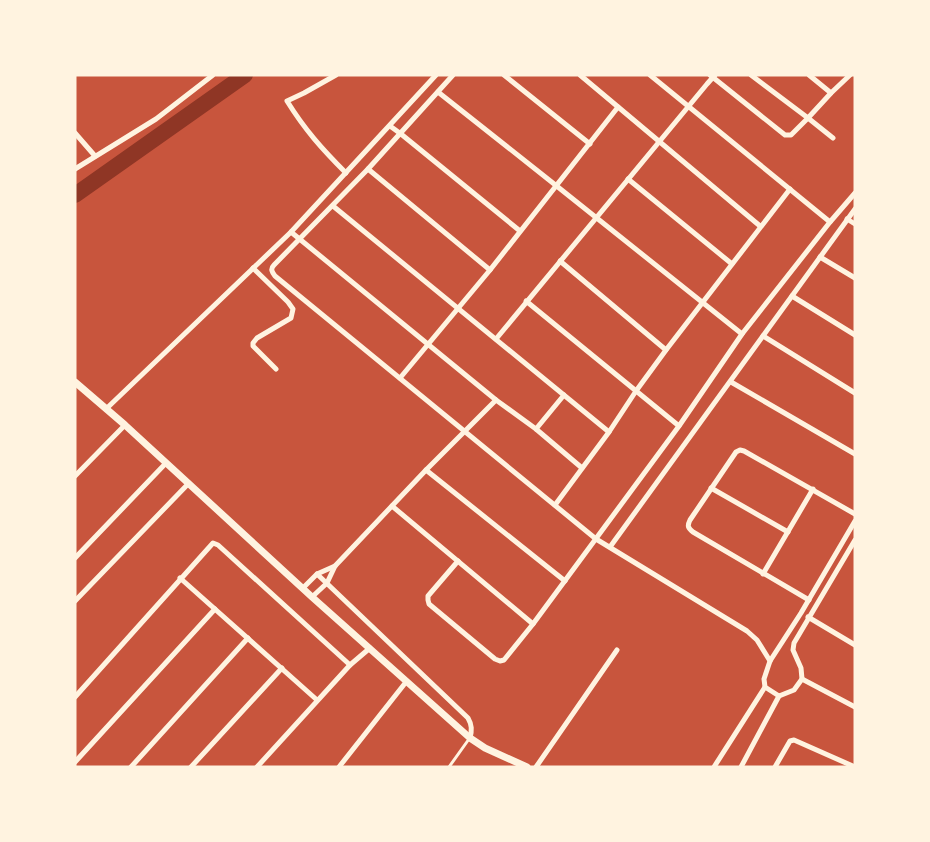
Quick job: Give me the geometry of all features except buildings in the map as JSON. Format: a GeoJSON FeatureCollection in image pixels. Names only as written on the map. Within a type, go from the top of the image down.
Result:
{"type":"FeatureCollection","features":[{"type":"Feature","properties":{"kind":"street"},"geometry":{"type":"LineString","coordinates":[[75,169],[156,119],[213,75]]}},
{"type":"Feature","properties":{"kind":"street"},"geometry":{"type":"LineString","coordinates":[[336,75],[287,101],[301,124],[346,173]]}},
{"type":"Feature","properties":{"kind":"street"},"geometry":{"type":"LineString","coordinates":[[106,409],[291,232],[436,75]]}},
{"type":"Feature","properties":{"kind":"street"},"geometry":{"type":"LineString","coordinates":[[453,75],[401,134],[272,267],[272,272],[596,539],[747,631],[757,640],[770,661]]}},
{"type":"Feature","properties":{"kind":"street"},"geometry":{"type":"LineString","coordinates":[[504,75],[590,144]]}},
{"type":"Feature","properties":{"kind":"street"},"geometry":{"type":"LineString","coordinates":[[580,75],[760,226]]}},
{"type":"Feature","properties":{"kind":"street"},"geometry":{"type":"LineString","coordinates":[[650,75],[830,222]]}},
{"type":"Feature","properties":{"kind":"street"},"geometry":{"type":"LineString","coordinates":[[751,75],[833,138]]}},
{"type":"Feature","properties":{"kind":"street"},"geometry":{"type":"LineString","coordinates":[[809,75],[831,93]]}},
{"type":"Feature","properties":{"kind":"street"},"geometry":{"type":"LineString","coordinates":[[496,339],[713,76],[787,135],[791,135],[850,75]]}},
{"type":"Feature","properties":{"kind":"street"},"geometry":{"type":"LineString","coordinates":[[438,92],[742,334]]}},
{"type":"Feature","properties":{"kind":"street"},"geometry":{"type":"LineString","coordinates":[[400,378],[490,270],[618,107]]}},
{"type":"Feature","properties":{"kind":"street"},"geometry":{"type":"LineString","coordinates":[[390,126],[520,231]]}},
{"type":"Feature","properties":{"kind":"street"},"geometry":{"type":"LineString","coordinates":[[75,133],[95,156]]}},
{"type":"Feature","properties":{"kind":"street"},"geometry":{"type":"LineString","coordinates":[[368,169],[490,270]]}},
{"type":"Feature","properties":{"kind":"street"},"geometry":{"type":"LineString","coordinates":[[628,179],[732,264]]}},
{"type":"Feature","properties":{"kind":"street"},"geometry":{"type":"LineString","coordinates":[[555,505],[666,350],[790,189]]}},
{"type":"Feature","properties":{"kind":"street"},"geometry":{"type":"LineString","coordinates":[[458,561],[428,596],[428,600],[432,607],[500,661],[507,657],[533,624],[596,539],[679,426],[742,334],[855,193]]}},
{"type":"Feature","properties":{"kind":"street"},"geometry":{"type":"LineString","coordinates":[[333,206],[609,432]]}},
{"type":"Feature","properties":{"kind":"street"},"geometry":{"type":"LineString","coordinates":[[610,547],[855,209]]}},
{"type":"Feature","properties":{"kind":"street"},"geometry":{"type":"LineString","coordinates":[[847,219],[855,224]]}},
{"type":"Feature","properties":{"kind":"street"},"geometry":{"type":"LineString","coordinates":[[291,232],[582,468]]}},
{"type":"Feature","properties":{"kind":"street"},"geometry":{"type":"LineString","coordinates":[[820,257],[855,278]]}},
{"type":"Feature","properties":{"kind":"street"},"geometry":{"type":"LineString","coordinates":[[560,261],[666,350]]}},
{"type":"Feature","properties":{"kind":"street"},"geometry":{"type":"LineString","coordinates":[[253,268],[293,309],[291,318],[253,342],[253,346],[276,369]]}},
{"type":"Feature","properties":{"kind":"street"},"geometry":{"type":"LineString","coordinates":[[792,296],[855,334]]}},
{"type":"Feature","properties":{"kind":"street"},"geometry":{"type":"LineString","coordinates":[[526,301],[679,426]]}},
{"type":"Feature","properties":{"kind":"street"},"geometry":{"type":"LineString","coordinates":[[763,336],[855,393]]}},
{"type":"Feature","properties":{"kind":"street"},"geometry":{"type":"LineString","coordinates":[[731,382],[855,454]]}},
{"type":"Feature","properties":{"kind":"street"},"geometry":{"type":"LineString","coordinates":[[75,383],[125,425],[470,738],[484,748],[526,767]]}},
{"type":"Feature","properties":{"kind":"street"},"geometry":{"type":"LineString","coordinates":[[536,429],[564,395]]}},
{"type":"Feature","properties":{"kind":"street"},"geometry":{"type":"LineString","coordinates":[[303,588],[317,574],[334,566],[496,400]]}},
{"type":"Feature","properties":{"kind":"street"},"geometry":{"type":"LineString","coordinates":[[75,476],[125,425]]}},
{"type":"Feature","properties":{"kind":"street"},"geometry":{"type":"LineString","coordinates":[[808,600],[689,529],[690,519],[736,452],[740,450],[855,514]]}},
{"type":"Feature","properties":{"kind":"street"},"geometry":{"type":"LineString","coordinates":[[75,558],[166,463]]}},
{"type":"Feature","properties":{"kind":"street"},"geometry":{"type":"LineString","coordinates":[[426,470],[565,580]]}},
{"type":"Feature","properties":{"kind":"street"},"geometry":{"type":"LineString","coordinates":[[75,601],[189,483]]}},
{"type":"Feature","properties":{"kind":"street"},"geometry":{"type":"LineString","coordinates":[[711,488],[788,532]]}},
{"type":"Feature","properties":{"kind":"street"},"geometry":{"type":"LineString","coordinates":[[763,574],[813,489]]}},
{"type":"Feature","properties":{"kind":"street"},"geometry":{"type":"LineString","coordinates":[[392,506],[533,624]]}},
{"type":"Feature","properties":{"kind":"street"},"geometry":{"type":"LineString","coordinates":[[714,767],[765,687],[764,679],[770,661],[855,521]]}},
{"type":"Feature","properties":{"kind":"street"},"geometry":{"type":"LineString","coordinates":[[741,767],[779,696],[794,690],[802,679],[801,668],[793,650],[794,644],[855,540]]}},
{"type":"Feature","properties":{"kind":"street"},"geometry":{"type":"LineString","coordinates":[[75,697],[212,544],[216,544],[350,665]]}},
{"type":"Feature","properties":{"kind":"street"},"geometry":{"type":"LineString","coordinates":[[312,597],[327,583],[334,566]]}},
{"type":"Feature","properties":{"kind":"street"},"geometry":{"type":"LineString","coordinates":[[317,574],[468,718],[472,731],[470,738]]}},
{"type":"Feature","properties":{"kind":"street"},"geometry":{"type":"LineString","coordinates":[[180,578],[317,700]]}},
{"type":"Feature","properties":{"kind":"street"},"geometry":{"type":"LineString","coordinates":[[82,767],[75,761],[215,609]]}},
{"type":"Feature","properties":{"kind":"street"},"geometry":{"type":"LineString","coordinates":[[801,613],[854,644]]}},
{"type":"Feature","properties":{"kind":"street"},"geometry":{"type":"LineString","coordinates":[[131,767],[248,638]]}},
{"type":"Feature","properties":{"kind":"street"},"geometry":{"type":"LineString","coordinates":[[257,767],[317,700],[369,648]]}},
{"type":"Feature","properties":{"kind":"street"},"geometry":{"type":"LineString","coordinates":[[536,767],[617,650]]}},
{"type":"Feature","properties":{"kind":"street"},"geometry":{"type":"LineString","coordinates":[[191,767],[282,668]]}},
{"type":"Feature","properties":{"kind":"street"},"geometry":{"type":"LineString","coordinates":[[802,679],[855,707]]}},
{"type":"Feature","properties":{"kind":"street"},"geometry":{"type":"LineString","coordinates":[[339,767],[406,682]]}},
{"type":"Feature","properties":{"kind":"street"},"geometry":{"type":"LineString","coordinates":[[765,687],[779,696]]}},
{"type":"Feature","properties":{"kind":"street"},"geometry":{"type":"LineString","coordinates":[[775,767],[790,741],[798,741],[855,767]]}},
{"type":"Feature","properties":{"kind":"lane"},"geometry":{"type":"LineString","coordinates":[[449,767],[470,738]]}},
{"type":"Feature","properties":{"kind":"waterway"},"geometry":{"type":"LineString","coordinates":[[75,195],[245,75]]}}]}
